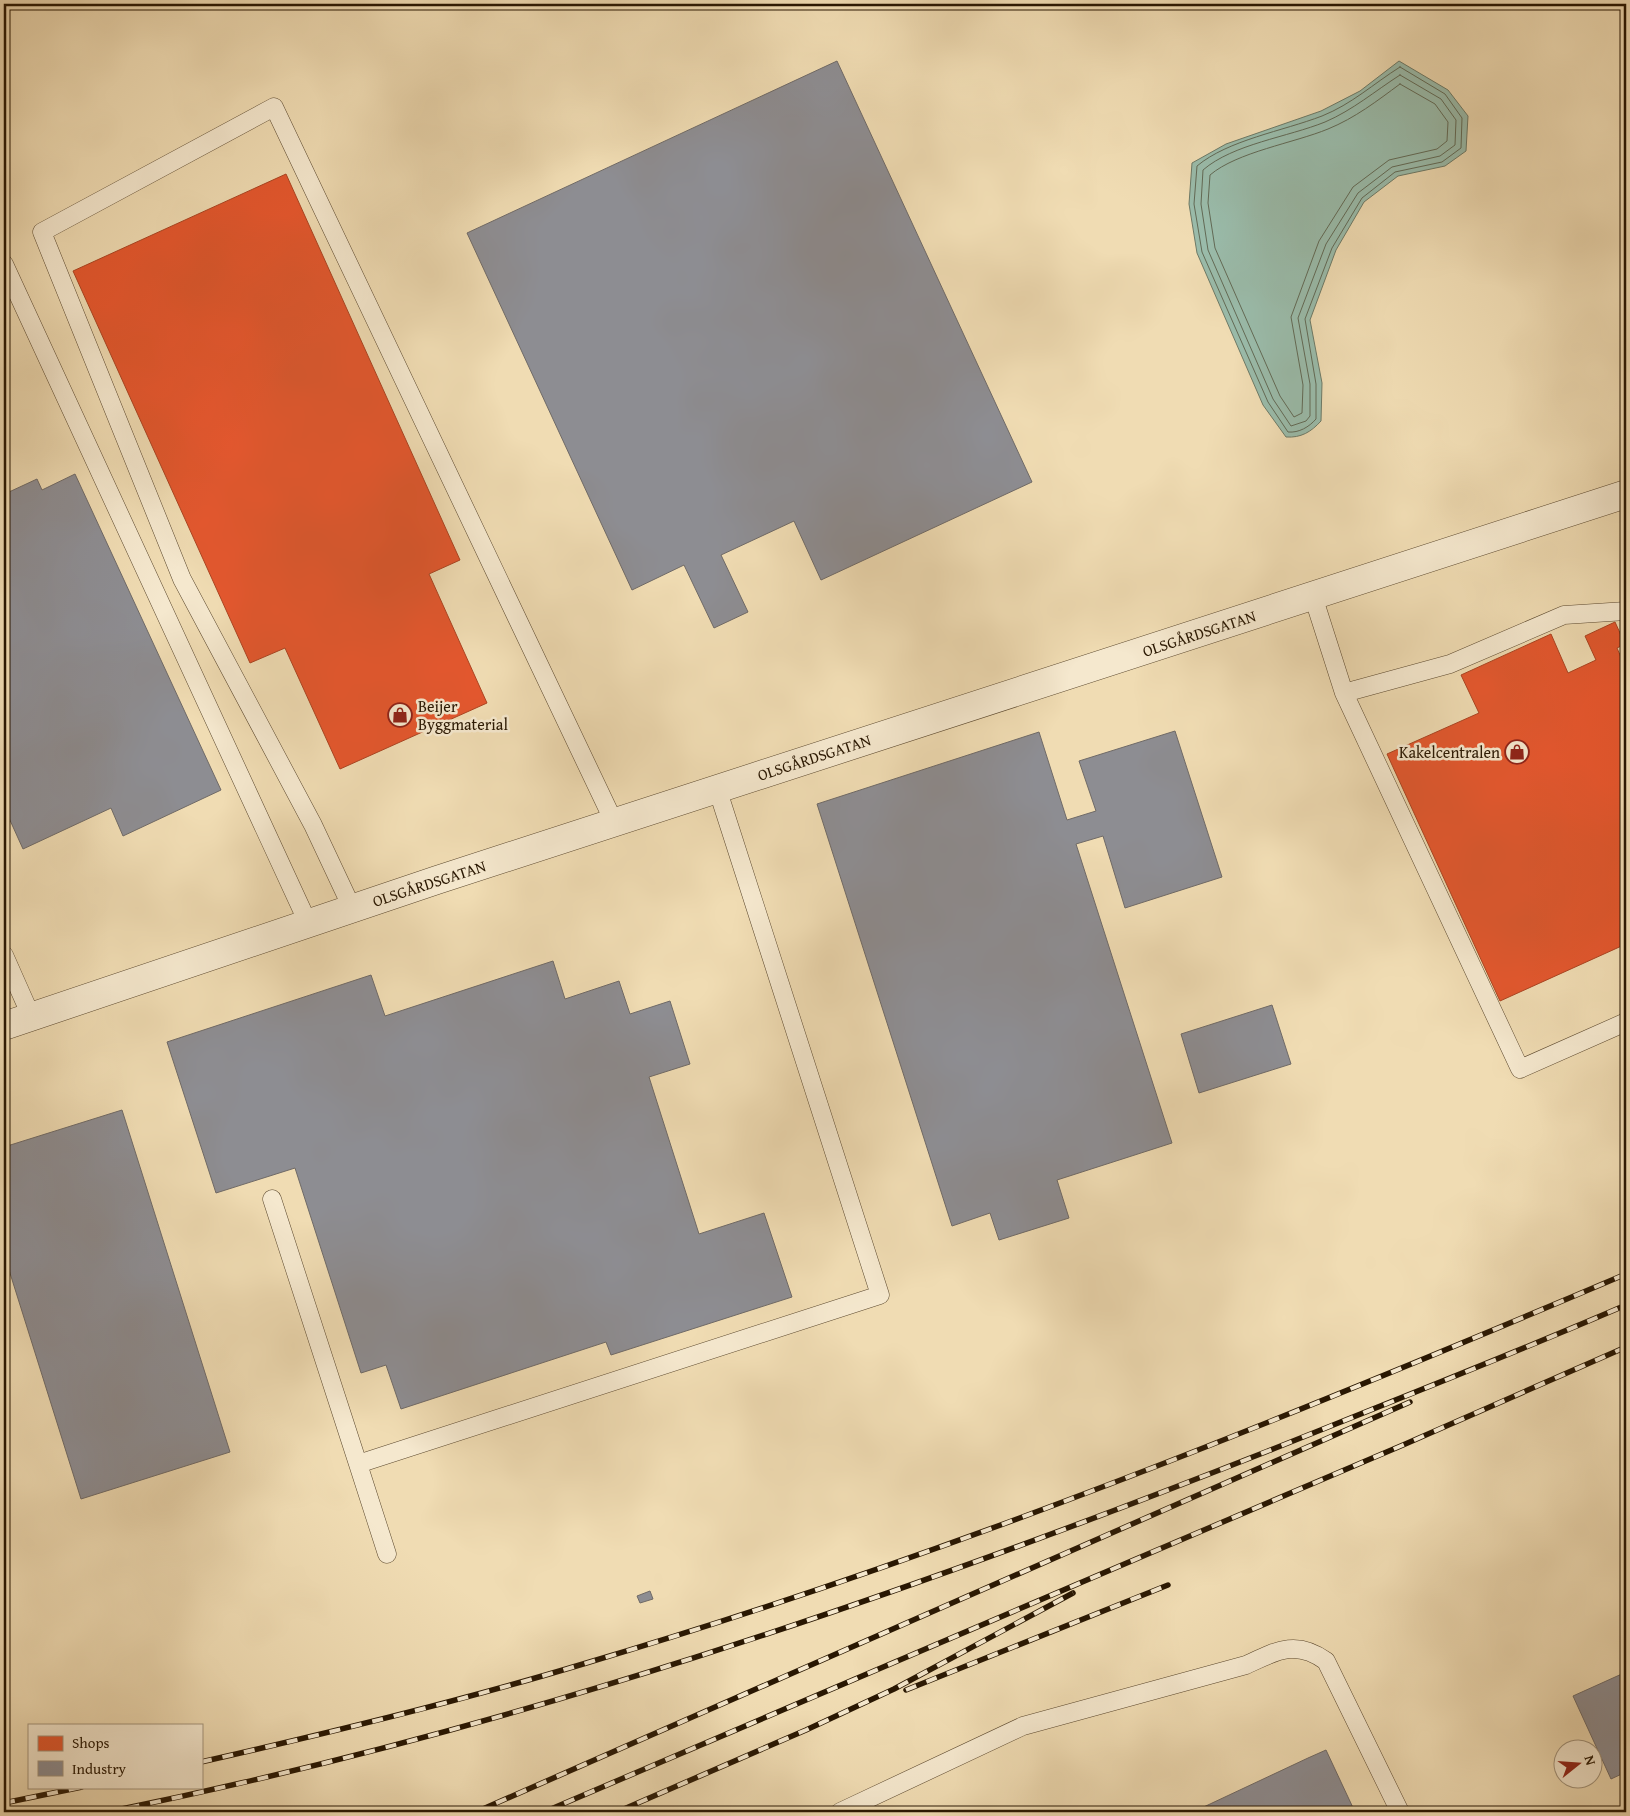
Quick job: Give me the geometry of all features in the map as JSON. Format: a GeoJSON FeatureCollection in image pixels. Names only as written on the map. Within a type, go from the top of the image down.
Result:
{"type":"FeatureCollection","features":[{"type":"Feature","properties":{"kind":"street","name":"OLSGÅRDSGATAN"},"geometry":{"type":"LineString","coordinates":[[4,1026],[352,908],[717,788],[1626,494]]}},
{"type":"Feature","properties":{"kind":"lane"},"geometry":{"type":"LineString","coordinates":[[352,908],[313,825],[182,579],[42,232],[274,107],[614,822]]}},
{"type":"Feature","properties":{"kind":"lane"},"geometry":{"type":"LineString","coordinates":[[4,264],[308,923]]}},
{"type":"Feature","properties":{"kind":"lane"},"geometry":{"type":"LineString","coordinates":[[1313,596],[1344,693],[1520,1069],[1626,1022]]}},
{"type":"Feature","properties":{"kind":"lane"},"geometry":{"type":"LineString","coordinates":[[1344,693],[1450,664],[1564,615],[1626,611]]}},
{"type":"Feature","properties":{"kind":"lane"},"geometry":{"type":"LineString","coordinates":[[358,1464],[880,1295],[717,788]]}},
{"type":"Feature","properties":{"kind":"lane"},"geometry":{"type":"LineString","coordinates":[[4,955],[31,1016]]}},
{"type":"Feature","properties":{"kind":"lane"},"geometry":{"type":"LineString","coordinates":[[272,1199],[387,1554]]}},
{"type":"Feature","properties":{"kind":"lane"},"geometry":{"type":"LineString","coordinates":[[840,1812],[1023,1726],[1246,1665],[1275,1652],[1302,1648],[1315,1653],[1326,1661],[1400,1812]]}},
{"type":"Feature","properties":{"kind":"water"},"geometry":{"type":"Polygon","coordinates":[[[1399,61],[1448,90],[1468,116],[1466,151],[1445,166],[1398,176],[1364,202],[1336,250],[1310,320],[1322,383],[1321,421],[1305,434],[1286,437],[1263,405],[1197,253],[1189,204],[1192,163],[1226,144],[1321,111],[1360,91],[1399,61]]]}},
{"type":"Feature","properties":{"kind":"building: Shops"},"geometry":{"type":"Polygon","coordinates":[[[286,174],[460,560],[429,574],[487,703],[340,769],[285,648],[250,663],[73,271],[286,174]]]}},
{"type":"Feature","properties":{"kind":"building: Shops"},"geometry":{"type":"Polygon","coordinates":[[[1615,622],[1625,644],[1617,648],[1626,669],[1626,944],[1500,1001],[1387,754],[1479,713],[1461,675],[1551,634],[1568,673],[1596,660],[1585,636],[1615,622]]]}},
{"type":"Feature","properties":{"kind":"building: Industry"},"geometry":{"type":"Polygon","coordinates":[[[837,61],[1032,482],[821,580],[794,521],[721,555],[748,612],[714,628],[684,565],[632,590],[467,233],[837,61]]]}},
{"type":"Feature","properties":{"kind":"building: Industry"},"geometry":{"type":"Polygon","coordinates":[[[75,474],[221,790],[123,836],[111,808],[23,849],[4,807],[4,482],[9,492],[37,479],[42,490],[75,474]]]}},
{"type":"Feature","properties":{"kind":"building: Industry"},"geometry":{"type":"Polygon","coordinates":[[[1175,731],[1222,877],[1125,908],[1103,836],[1076,844],[1172,1143],[1057,1180],[1069,1218],[999,1240],[990,1213],[952,1226],[817,804],[1039,732],[1067,820],[1096,811],[1079,761],[1175,731]]]}},
{"type":"Feature","properties":{"kind":"building: Industry"},"geometry":{"type":"Polygon","coordinates":[[[553,961],[565,999],[619,981],[630,1014],[670,1001],[690,1064],[649,1077],[699,1234],[764,1213],[792,1297],[611,1355],[606,1342],[401,1409],[386,1365],[361,1373],[295,1168],[216,1193],[167,1042],[371,975],[385,1016],[553,961]]]}},
{"type":"Feature","properties":{"kind":"building: Industry"},"geometry":{"type":"Polygon","coordinates":[[[1272,1005],[1291,1064],[1199,1093],[1181,1034],[1272,1005]]]}},
{"type":"Feature","properties":{"kind":"building: Industry"},"geometry":{"type":"Polygon","coordinates":[[[122,1110],[230,1452],[81,1499],[4,1254],[4,1147],[122,1110]]]}},
{"type":"Feature","properties":{"kind":"building: Industry"},"geometry":{"type":"Polygon","coordinates":[[[650,1591],[653,1599],[640,1603],[637,1596],[650,1591]]]}},
{"type":"Feature","properties":{"kind":"building: Industry"},"geometry":{"type":"Polygon","coordinates":[[[1624,1673],[1626,1677],[1626,1772],[1611,1779],[1602,1759],[1602,1738],[1592,1738],[1573,1696],[1624,1673]]]}},
{"type":"Feature","properties":{"kind":"building: Industry"},"geometry":{"type":"Polygon","coordinates":[[[1326,1750],[1355,1812],[1193,1812],[1308,1758],[1326,1750]]]}},
{"type":"Feature","properties":{"kind":"railway"},"geometry":{"type":"LineString","coordinates":[[202,1762],[393,1716],[536,1678],[716,1623],[848,1579],[980,1533],[1110,1484],[1369,1381],[1626,1274]]}},
{"type":"Feature","properties":{"kind":"railway"},"geometry":{"type":"LineString","coordinates":[[107,1812],[256,1780],[403,1743],[550,1702],[839,1610],[983,1559],[1268,1451],[1493,1361],[1626,1305]]}},
{"type":"Feature","properties":{"kind":"railway"},"geometry":{"type":"LineString","coordinates":[[544,1812],[1403,1445],[1626,1347]]}},
{"type":"Feature","properties":{"kind":"railway"},"geometry":{"type":"LineString","coordinates":[[476,1812],[1410,1402]]}},
{"type":"Feature","properties":{"kind":"railway"},"geometry":{"type":"LineString","coordinates":[[906,1690],[1168,1585]]}},
{"type":"Feature","properties":{"kind":"railway"},"geometry":{"type":"LineString","coordinates":[[617,1812],[806,1730],[894,1689],[1073,1593]]}},
{"type":"Feature","properties":{"kind":"railway"},"geometry":{"type":"LineString","coordinates":[[4,1803],[77,1788]]}},
{"type":"Feature","properties":{"kind":"place","name":"Beijer Byggmaterial"},"geometry":{"type":"Point","coordinates":[400,715]}},
{"type":"Feature","properties":{"kind":"place","name":"Kakelcentralen"},"geometry":{"type":"Point","coordinates":[1517,752]}}]}
